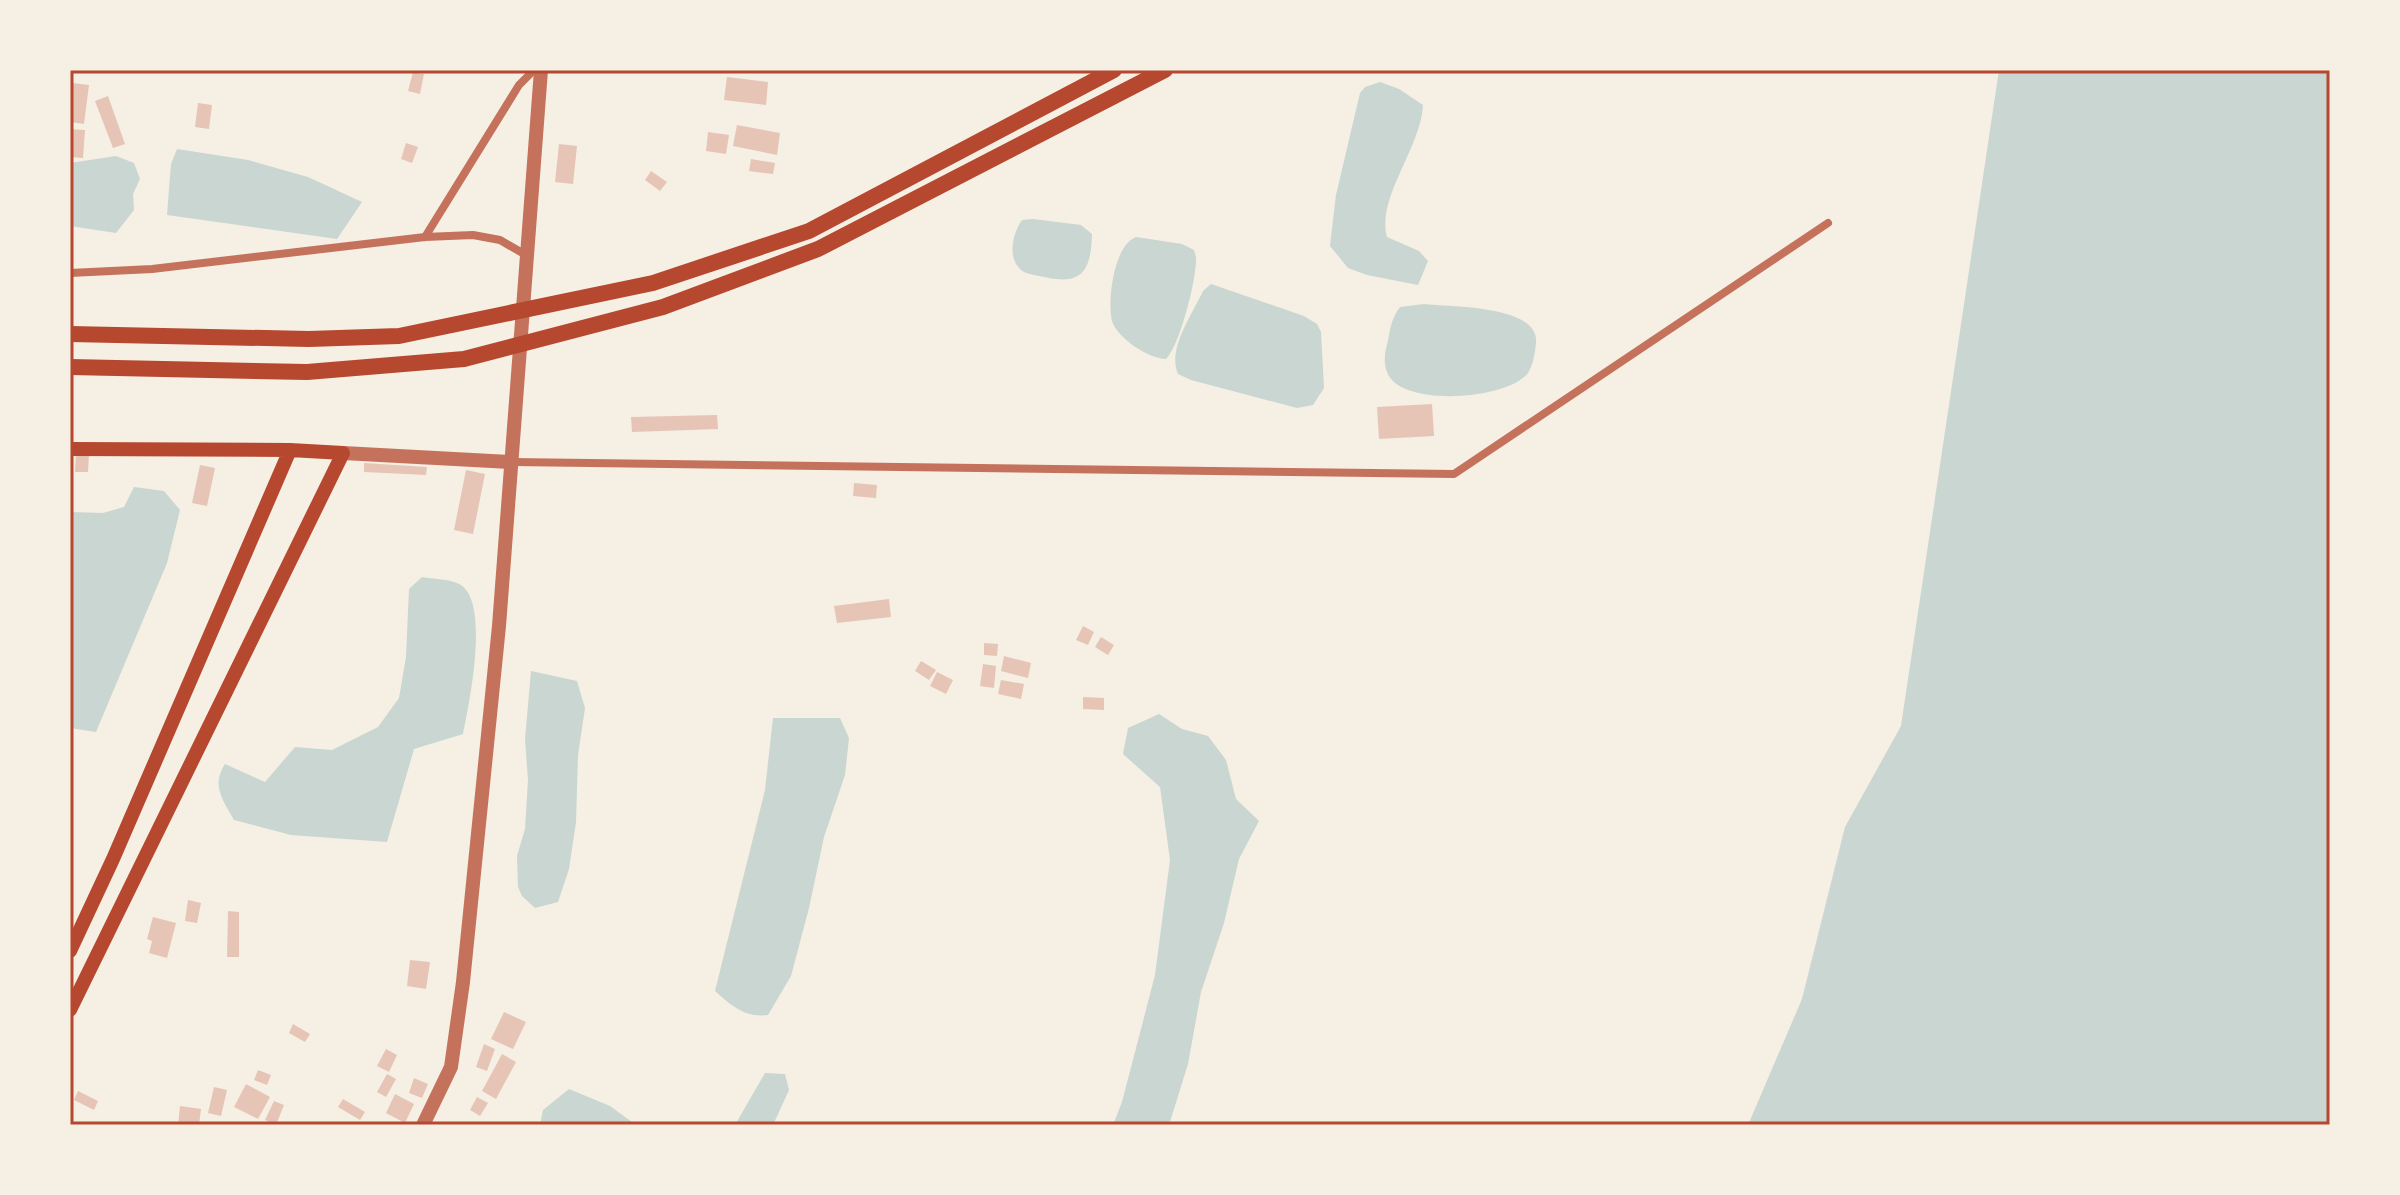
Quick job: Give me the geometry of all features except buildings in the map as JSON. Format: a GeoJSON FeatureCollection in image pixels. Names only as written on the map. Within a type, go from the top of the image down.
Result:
{"type":"FeatureCollection","features":[{"type":"Feature","properties":{"kind":"main road"},"geometry":{"type":"LineString","coordinates":[[70,334],[309,339],[399,336],[653,283],[809,231],[1114,70]]}},
{"type":"Feature","properties":{"kind":"main road"},"geometry":{"type":"LineString","coordinates":[[70,367],[307,372],[464,359],[663,307],[818,249],[1165,70]]}},
{"type":"Feature","properties":{"kind":"main road"},"geometry":{"type":"LineString","coordinates":[[70,449],[343,453],[70,1010]]}},
{"type":"Feature","properties":{"kind":"main road"},"geometry":{"type":"LineString","coordinates":[[70,951],[290,450]]}},
{"type":"Feature","properties":{"kind":"street"},"geometry":{"type":"LineString","coordinates":[[425,237],[519,85],[534,70]]}},
{"type":"Feature","properties":{"kind":"street"},"geometry":{"type":"LineString","coordinates":[[423,1125],[451,1067],[463,982],[499,626],[541,70]]}},
{"type":"Feature","properties":{"kind":"street"},"geometry":{"type":"LineString","coordinates":[[343,453],[512,462],[1454,474],[1828,223]]}},
{"type":"Feature","properties":{"kind":"street"},"geometry":{"type":"LineString","coordinates":[[70,273],[152,269],[425,237],[473,235],[500,240],[526,255]]}},
{"type":"Feature","properties":{"kind":"shaded area"},"geometry":{"type":"Polygon","coordinates":[[[1999,70],[2330,70],[2330,1125],[1748,1125],[1802,999],[1845,827],[1901,726],[1999,70]]]}},
{"type":"Feature","properties":{"kind":"shaded area"},"geometry":{"type":"Polygon","coordinates":[[[1380,82],[1399,89],[1423,105],[1415,138],[1393,189],[1385,222],[1387,237],[1419,251],[1428,261],[1418,285],[1348,268],[1330,246],[1336,195],[1360,93],[1365,87],[1380,82]]]}},
{"type":"Feature","properties":{"kind":"shaded area"},"geometry":{"type":"Polygon","coordinates":[[[177,149],[248,160],[308,177],[362,202],[337,239],[167,215],[171,164],[177,149]]]}},
{"type":"Feature","properties":{"kind":"shaded area"},"geometry":{"type":"Polygon","coordinates":[[[116,156],[134,163],[140,179],[133,194],[134,210],[116,233],[70,226],[70,163],[116,156]]]}},
{"type":"Feature","properties":{"kind":"shaded area"},"geometry":{"type":"Polygon","coordinates":[[[1022,220],[1081,225],[1092,234],[1090,255],[1084,271],[1071,279],[1061,279],[1027,273],[1018,267],[1012,247],[1016,232],[1022,220]]]}},
{"type":"Feature","properties":{"kind":"shaded area"},"geometry":{"type":"Polygon","coordinates":[[[1136,237],[1182,244],[1194,250],[1196,257],[1187,311],[1177,340],[1166,359],[1134,346],[1120,334],[1112,321],[1112,287],[1117,262],[1128,242],[1136,237]]]}},
{"type":"Feature","properties":{"kind":"shaded area"},"geometry":{"type":"Polygon","coordinates":[[[1211,284],[1304,316],[1317,324],[1321,332],[1324,388],[1313,405],[1297,408],[1178,374],[1175,364],[1178,343],[1203,291],[1211,284]]]}},
{"type":"Feature","properties":{"kind":"shaded area"},"geometry":{"type":"Polygon","coordinates":[[[1424,304],[1491,310],[1524,321],[1533,331],[1536,343],[1528,373],[1517,382],[1499,389],[1455,396],[1412,391],[1396,383],[1387,372],[1385,360],[1392,323],[1400,307],[1424,304]]]}},
{"type":"Feature","properties":{"kind":"shaded area"},"geometry":{"type":"Polygon","coordinates":[[[134,487],[164,491],[180,510],[167,563],[96,732],[70,728],[70,512],[103,513],[124,507],[134,487]]]}},
{"type":"Feature","properties":{"kind":"shaded area"},"geometry":{"type":"Polygon","coordinates":[[[422,577],[455,582],[469,594],[476,631],[473,678],[463,734],[414,749],[387,842],[291,835],[234,820],[219,786],[225,764],[265,782],[295,747],[332,750],[378,727],[399,698],[406,657],[409,589],[422,577]]]}},
{"type":"Feature","properties":{"kind":"shaded area"},"geometry":{"type":"Polygon","coordinates":[[[531,671],[577,681],[585,708],[569,869],[558,902],[535,908],[522,896],[518,887],[517,856],[525,829],[528,780],[525,739],[531,671]]]}},
{"type":"Feature","properties":{"kind":"shaded area"},"geometry":{"type":"Polygon","coordinates":[[[1159,714],[1182,729],[1208,736],[1226,760],[1236,799],[1259,821],[1239,859],[1224,923],[1201,992],[1188,1064],[1169,1125],[1113,1125],[1122,1102],[1155,975],[1170,860],[1160,787],[1123,754],[1128,728],[1159,714]]]}},
{"type":"Feature","properties":{"kind":"shaded area"},"geometry":{"type":"Polygon","coordinates":[[[773,718],[840,718],[849,738],[845,775],[824,837],[791,976],[768,1015],[752,1015],[739,1010],[715,991],[765,790],[773,718]]]}},
{"type":"Feature","properties":{"kind":"shaded area"},"geometry":{"type":"Polygon","coordinates":[[[765,1073],[785,1074],[789,1090],[773,1125],[735,1125],[765,1073]]]}},
{"type":"Feature","properties":{"kind":"shaded area"},"geometry":{"type":"Polygon","coordinates":[[[569,1089],[610,1106],[636,1125],[540,1125],[543,1110],[569,1089]]]}}]}
